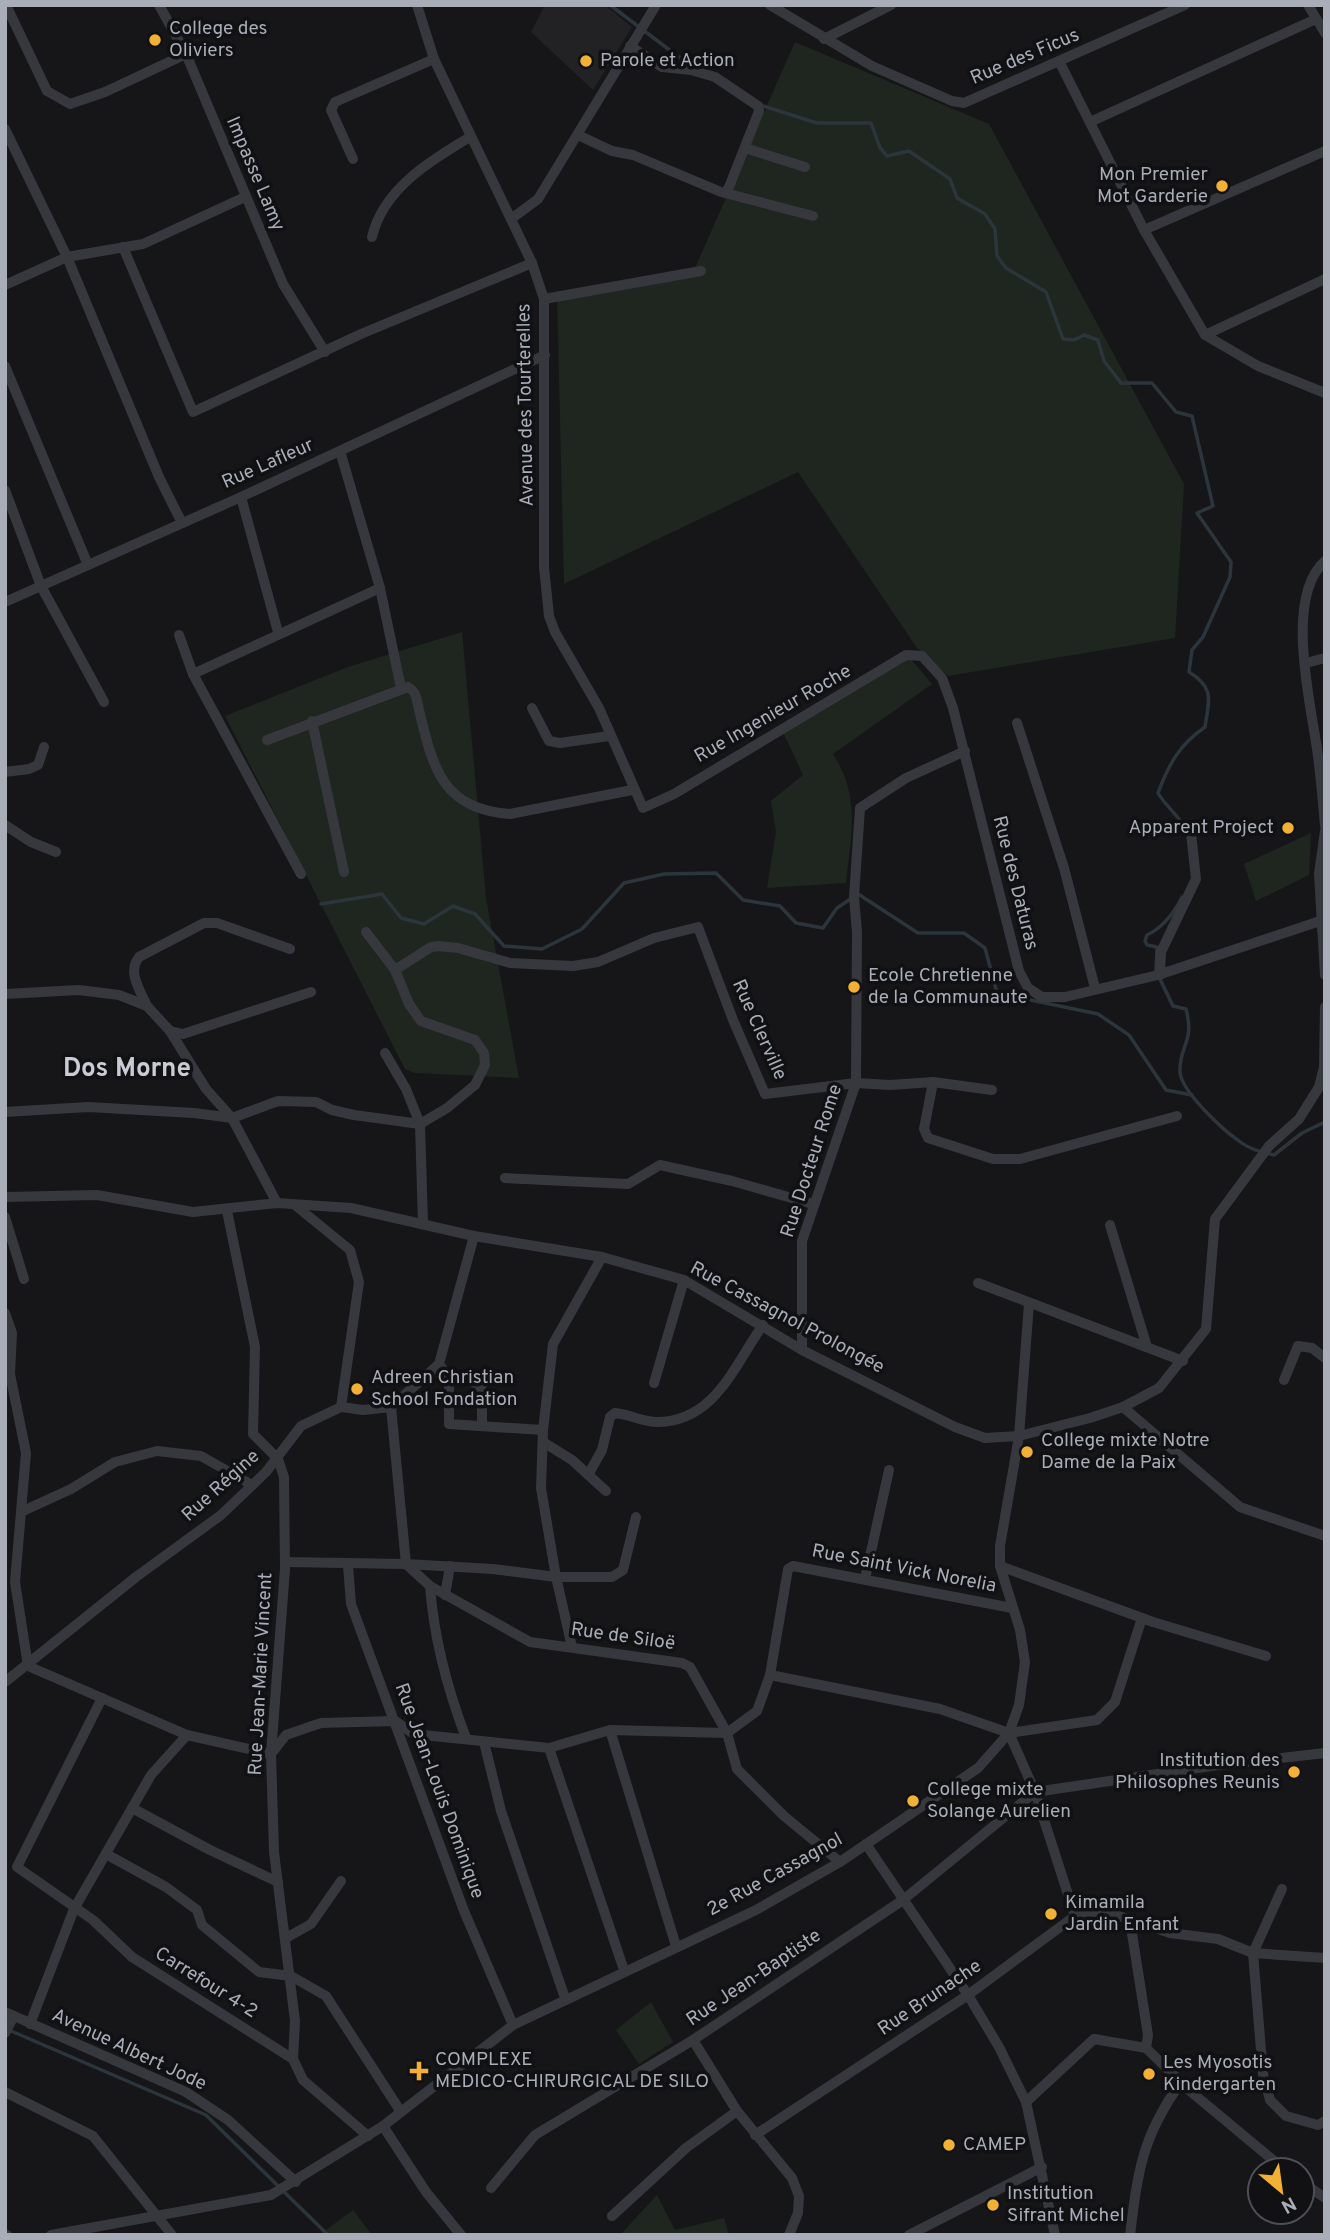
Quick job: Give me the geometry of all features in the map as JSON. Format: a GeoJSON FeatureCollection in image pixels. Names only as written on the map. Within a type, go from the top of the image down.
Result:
{"type":"FeatureCollection","features":[{"type":"Feature","properties":{"kind":"street"},"geometry":{"type":"LineString","coordinates":[[6,5],[47,91],[70,104],[105,92],[186,54]]}},
{"type":"Feature","properties":{"kind":"street","name":"Impasse Lamy"},"geometry":{"type":"LineString","coordinates":[[159,5],[186,54],[283,284],[325,352]]}},
{"type":"Feature","properties":{"kind":"street","name":"Avenue des Tourterelles"},"geometry":{"type":"LineString","coordinates":[[417,5],[434,59],[532,263],[544,299],[546,600],[555,632],[598,708],[632,790],[643,808]]}},
{"type":"Feature","properties":{"kind":"street"},"geometry":{"type":"LineString","coordinates":[[511,219],[538,199],[656,5]]}},
{"type":"Feature","properties":{"kind":"street","name":"Rue des Ficus"},"geometry":{"type":"LineString","coordinates":[[769,5],[872,66],[952,101],[964,103],[1185,5]]}},
{"type":"Feature","properties":{"kind":"street"},"geometry":{"type":"LineString","coordinates":[[824,39],[891,5]]}},
{"type":"Feature","properties":{"kind":"street"},"geometry":{"type":"LineString","coordinates":[[1308,5],[1325,33]]}},
{"type":"Feature","properties":{"kind":"street"},"geometry":{"type":"LineString","coordinates":[[1090,122],[1316,19]]}},
{"type":"Feature","properties":{"kind":"street"},"geometry":{"type":"LineString","coordinates":[[630,46],[662,67],[691,70],[715,77],[756,104],[759,111],[725,193]]}},
{"type":"Feature","properties":{"kind":"street"},"geometry":{"type":"LineString","coordinates":[[353,159],[331,110],[335,102],[434,59]]}},
{"type":"Feature","properties":{"kind":"street"},"geometry":{"type":"LineString","coordinates":[[1059,61],[1144,230],[1205,335],[1258,366],[1325,393]]}},
{"type":"Feature","properties":{"kind":"street"},"geometry":{"type":"LineString","coordinates":[[5,129],[67,257],[159,478],[182,523]]}},
{"type":"Feature","properties":{"kind":"street"},"geometry":{"type":"LineString","coordinates":[[578,135],[612,151],[633,155],[725,193],[813,216]]}},
{"type":"Feature","properties":{"kind":"street"},"geometry":{"type":"LineString","coordinates":[[372,237],[381,212],[416,172],[470,137]]}},
{"type":"Feature","properties":{"kind":"street"},"geometry":{"type":"LineString","coordinates":[[745,148],[805,167]]}},
{"type":"Feature","properties":{"kind":"street"},"geometry":{"type":"LineString","coordinates":[[1144,230],[1325,151]]}},
{"type":"Feature","properties":{"kind":"street"},"geometry":{"type":"LineString","coordinates":[[5,285],[67,257],[144,244],[245,197]]}},
{"type":"Feature","properties":{"kind":"street"},"geometry":{"type":"LineString","coordinates":[[123,247],[193,412],[361,334],[532,263]]}},
{"type":"Feature","properties":{"kind":"street"},"geometry":{"type":"LineString","coordinates":[[544,299],[701,271]]}},
{"type":"Feature","properties":{"kind":"street"},"geometry":{"type":"LineString","coordinates":[[1205,335],[1325,279]]}},
{"type":"Feature","properties":{"kind":"street","name":"Rue Lafleur"},"geometry":{"type":"LineString","coordinates":[[5,603],[242,497],[545,355]]}},
{"type":"Feature","properties":{"kind":"street"},"geometry":{"type":"LineString","coordinates":[[5,366],[88,565]]}},
{"type":"Feature","properties":{"kind":"street"},"geometry":{"type":"LineString","coordinates":[[340,451],[380,588],[401,688]]}},
{"type":"Feature","properties":{"kind":"street"},"geometry":{"type":"LineString","coordinates":[[5,490],[41,586],[104,702]]}},
{"type":"Feature","properties":{"kind":"street"},"geometry":{"type":"LineString","coordinates":[[242,497],[278,632]]}},
{"type":"Feature","properties":{"kind":"street"},"geometry":{"type":"LineString","coordinates":[[1325,561],[1317,568],[1304,606],[1307,702],[1318,754],[1325,826]]}},
{"type":"Feature","properties":{"kind":"street"},"geometry":{"type":"LineString","coordinates":[[193,674],[278,632],[380,588]]}},
{"type":"Feature","properties":{"kind":"street"},"geometry":{"type":"LineString","coordinates":[[179,635],[193,674],[300,874]]}},
{"type":"Feature","properties":{"kind":"street","name":"Rue Ingenieur Roche"},"geometry":{"type":"LineString","coordinates":[[643,808],[674,794],[905,655],[922,656]]}},
{"type":"Feature","properties":{"kind":"street","name":"Rue des Daturas"},"geometry":{"type":"LineString","coordinates":[[922,656],[942,678],[965,751],[1019,971],[1028,988],[1042,997],[1065,997],[1160,975],[1323,920]]}},
{"type":"Feature","properties":{"kind":"street"},"geometry":{"type":"LineString","coordinates":[[1306,663],[1325,658]]}},
{"type":"Feature","properties":{"kind":"street"},"geometry":{"type":"LineString","coordinates":[[267,740],[401,688],[413,690],[430,755],[442,781],[468,805],[491,813],[510,814],[632,790]]}},
{"type":"Feature","properties":{"kind":"street"},"geometry":{"type":"LineString","coordinates":[[532,708],[549,741],[561,743],[609,736]]}},
{"type":"Feature","properties":{"kind":"street"},"geometry":{"type":"LineString","coordinates":[[312,721],[344,872]]}},
{"type":"Feature","properties":{"kind":"street"},"geometry":{"type":"LineString","coordinates":[[1017,723],[1064,868],[1095,988]]}},
{"type":"Feature","properties":{"kind":"street"},"geometry":{"type":"LineString","coordinates":[[5,772],[38,765],[44,747]]}},
{"type":"Feature","properties":{"kind":"street","name":"Rue Docteur Rome"},"geometry":{"type":"LineString","coordinates":[[802,1350],[802,1241],[856,1083],[854,887],[860,808],[906,778],[965,751]]}},
{"type":"Feature","properties":{"kind":"street"},"geometry":{"type":"LineString","coordinates":[[5,825],[31,842],[56,852]]}},
{"type":"Feature","properties":{"kind":"street"},"geometry":{"type":"LineString","coordinates":[[1325,831],[1322,888],[1325,975]]}},
{"type":"Feature","properties":{"kind":"street"},"geometry":{"type":"LineString","coordinates":[[1160,975],[1161,952],[1196,879],[1191,833]]}},
{"type":"Feature","properties":{"kind":"street"},"geometry":{"type":"LineString","coordinates":[[277,1203],[232,1118],[206,1089],[170,1031],[147,1006],[133,973],[133,964],[139,957],[192,927],[217,923],[290,949]]}},
{"type":"Feature","properties":{"kind":"street","name":"Rue Clerville"},"geometry":{"type":"LineString","coordinates":[[395,970],[431,947],[439,946],[458,948],[510,963],[573,966],[598,962],[654,939],[698,927],[733,1020],[765,1094],[856,1083],[890,1086],[933,1082],[992,1090]]}},
{"type":"Feature","properties":{"kind":"street"},"geometry":{"type":"LineString","coordinates":[[5,1112],[88,1107],[232,1118],[278,1101],[316,1102],[354,1115],[420,1124],[455,1103],[475,1085],[485,1065],[484,1053],[475,1040],[421,1021],[395,970],[366,932]]}},
{"type":"Feature","properties":{"kind":"street"},"geometry":{"type":"LineString","coordinates":[[5,994],[79,990],[119,995],[147,1006]]}},
{"type":"Feature","properties":{"kind":"street"},"geometry":{"type":"LineString","coordinates":[[170,1031],[183,1034],[311,992]]}},
{"type":"Feature","properties":{"kind":"street","name":"Rue Cassagnol Prolongée"},"geometry":{"type":"LineString","coordinates":[[5,1197],[97,1195],[193,1212],[227,1211],[277,1203],[351,1208],[474,1236],[602,1257],[684,1280],[802,1350],[955,1427],[985,1438],[1019,1436],[1123,1407],[1159,1388],[1206,1329],[1214,1219],[1269,1146],[1299,1119],[1319,1087],[1324,1067],[1325,1007]]}},
{"type":"Feature","properties":{"kind":"street"},"geometry":{"type":"LineString","coordinates":[[385,1053],[420,1124],[423,1224]]}},
{"type":"Feature","properties":{"kind":"street"},"geometry":{"type":"LineString","coordinates":[[933,1082],[924,1129],[928,1138],[1002,1160],[1020,1159],[1177,1116]]}},
{"type":"Feature","properties":{"kind":"street"},"geometry":{"type":"LineString","coordinates":[[505,1178],[628,1184],[660,1165],[744,1184],[813,1205]]}},
{"type":"Feature","properties":{"kind":"street"},"geometry":{"type":"LineString","coordinates":[[295,1205],[349,1250],[359,1282],[341,1407],[363,1410],[391,1406],[439,1364],[474,1236]]}},
{"type":"Feature","properties":{"kind":"street"},"geometry":{"type":"LineString","coordinates":[[227,1211],[254,1347],[254,1434],[278,1459]]}},
{"type":"Feature","properties":{"kind":"street"},"geometry":{"type":"LineString","coordinates":[[5,1217],[24,1279]]}},
{"type":"Feature","properties":{"kind":"street"},"geometry":{"type":"LineString","coordinates":[[1110,1225],[1147,1347]]}},
{"type":"Feature","properties":{"kind":"street"},"geometry":{"type":"LineString","coordinates":[[572,1647],[556,1577],[541,1488],[543,1430],[553,1344],[602,1257]]}},
{"type":"Feature","properties":{"kind":"street"},"geometry":{"type":"LineString","coordinates":[[654,1383],[684,1280]]}},
{"type":"Feature","properties":{"kind":"street"},"geometry":{"type":"LineString","coordinates":[[978,1283],[1183,1361]]}},
{"type":"Feature","properties":{"kind":"street","name":"2e Rue Cassagnol"},"geometry":{"type":"LineString","coordinates":[[160,2217],[271,2195],[383,2126],[513,2025],[624,1970],[756,1910],[840,1862],[978,1769],[1009,1733],[1019,1705],[1025,1661],[1000,1566],[1000,1546],[1019,1436],[1029,1303]]}},
{"type":"Feature","properties":{"kind":"street"},"geometry":{"type":"LineString","coordinates":[[5,1313],[12,1333],[8,1373],[26,1453],[23,1511],[10,1583],[28,1666],[187,1735],[271,1754],[286,1735],[321,1723],[395,1721],[414,1734],[549,1748],[610,1730],[727,1732]]}},
{"type":"Feature","properties":{"kind":"street"},"geometry":{"type":"LineString","coordinates":[[588,1475],[602,1450],[610,1418],[615,1413],[656,1422],[672,1419],[703,1406],[727,1384],[736,1365],[763,1325]]}},
{"type":"Feature","properties":{"kind":"street"},"geometry":{"type":"LineString","coordinates":[[1284,1380],[1298,1346],[1312,1348],[1325,1358]]}},
{"type":"Feature","properties":{"kind":"street"},"geometry":{"type":"LineString","coordinates":[[439,1364],[449,1378],[449,1424],[543,1430]]}},
{"type":"Feature","properties":{"kind":"street"},"geometry":{"type":"LineString","coordinates":[[449,1378],[470,1380],[482,1389],[482,1426]]}},
{"type":"Feature","properties":{"kind":"street"},"geometry":{"type":"LineString","coordinates":[[391,1406],[406,1564]]}},
{"type":"Feature","properties":{"kind":"street","name":"Rue Régine"},"geometry":{"type":"LineString","coordinates":[[5,1682],[136,1577],[221,1515],[278,1459],[301,1426],[341,1407]]}},
{"type":"Feature","properties":{"kind":"street"},"geometry":{"type":"LineString","coordinates":[[1123,1407],[1240,1507],[1325,1536]]}},
{"type":"Feature","properties":{"kind":"street"},"geometry":{"type":"LineString","coordinates":[[543,1442],[572,1460],[606,1491]]}},
{"type":"Feature","properties":{"kind":"street"},"geometry":{"type":"LineString","coordinates":[[23,1511],[71,1489],[115,1462],[157,1451],[201,1456],[252,1485]]}},
{"type":"Feature","properties":{"kind":"street","name":"Rue Jean-Marie Vincent"},"geometry":{"type":"LineString","coordinates":[[278,1459],[284,1477],[285,1562],[271,1754],[274,1853],[295,2021],[293,2059]]}},
{"type":"Feature","properties":{"kind":"street"},"geometry":{"type":"LineString","coordinates":[[865,1579],[889,1470]]}},
{"type":"Feature","properties":{"kind":"street"},"geometry":{"type":"LineString","coordinates":[[285,1562],[450,1566],[556,1577],[619,1574],[623,1570],[636,1517]]}},
{"type":"Feature","properties":{"kind":"street","name":"Rue de Siloë"},"geometry":{"type":"LineString","coordinates":[[406,1564],[430,1586],[530,1643],[682,1663],[690,1667],[727,1732],[737,1769],[784,1816],[840,1862]]}},
{"type":"Feature","properties":{"kind":"street","name":"Rue Jean-Louis Dominique"},"geometry":{"type":"LineString","coordinates":[[348,1565],[351,1604],[464,1911],[513,2025]]}},
{"type":"Feature","properties":{"kind":"street","name":"Rue Saint Vick Norelia"},"geometry":{"type":"LineString","coordinates":[[727,1732],[757,1711],[770,1675],[788,1569],[797,1565],[1012,1608]]}},
{"type":"Feature","properties":{"kind":"street"},"geometry":{"type":"LineString","coordinates":[[445,1595],[450,1566]]}},
{"type":"Feature","properties":{"kind":"street"},"geometry":{"type":"LineString","coordinates":[[1000,1566],[1142,1618],[1266,1656]]}},
{"type":"Feature","properties":{"kind":"street"},"geometry":{"type":"LineString","coordinates":[[430,1586],[432,1619],[445,1682],[466,1738]]}},
{"type":"Feature","properties":{"kind":"street"},"geometry":{"type":"LineString","coordinates":[[770,1675],[940,1709],[1009,1733],[1097,1720],[1115,1702],[1142,1618]]}},
{"type":"Feature","properties":{"kind":"street","name":"Carrefour 4-2"},"geometry":{"type":"LineString","coordinates":[[102,1698],[17,1867],[93,1920],[132,1957],[293,2059],[303,2080],[368,2136]]}},
{"type":"Feature","properties":{"kind":"street"},"geometry":{"type":"LineString","coordinates":[[610,1730],[676,1946]]}},
{"type":"Feature","properties":{"kind":"street"},"geometry":{"type":"LineString","coordinates":[[1009,1733],[1035,1792],[1075,1916],[1098,1913],[1170,1933],[1218,1939],[1253,1953],[1325,1958]]}},
{"type":"Feature","properties":{"kind":"street"},"geometry":{"type":"LineString","coordinates":[[30,2024],[74,1909],[151,1775],[187,1735]]}},
{"type":"Feature","properties":{"kind":"street"},"geometry":{"type":"LineString","coordinates":[[484,1742],[501,1811],[565,1998]]}},
{"type":"Feature","properties":{"kind":"street"},"geometry":{"type":"LineString","coordinates":[[549,1748],[624,1970]]}},
{"type":"Feature","properties":{"kind":"street"},"geometry":{"type":"LineString","coordinates":[[1035,1792],[1218,1765],[1325,1753]]}},
{"type":"Feature","properties":{"kind":"street","name":"Rue Jean-Baptiste"},"geometry":{"type":"LineString","coordinates":[[491,2188],[535,2135],[693,2040],[903,1900],[1035,1792]]}},
{"type":"Feature","properties":{"kind":"street"},"geometry":{"type":"LineString","coordinates":[[132,1808],[210,1850],[278,1882]]}},
{"type":"Feature","properties":{"kind":"street"},"geometry":{"type":"LineString","coordinates":[[866,1844],[968,1995],[1026,2102],[1055,2235]]}},
{"type":"Feature","properties":{"kind":"street"},"geometry":{"type":"LineString","coordinates":[[106,1854],[166,1887],[197,1910],[202,1925],[258,1972],[291,1976],[326,1996],[401,2112]]}},
{"type":"Feature","properties":{"kind":"street"},"geometry":{"type":"LineString","coordinates":[[286,1938],[311,1924],[341,1881]]}},
{"type":"Feature","properties":{"kind":"street"},"geometry":{"type":"LineString","coordinates":[[1282,1889],[1253,1953],[1263,2074],[1270,2099],[1286,2116],[1318,2125],[1325,2121]]}},
{"type":"Feature","properties":{"kind":"street","name":"Rue Brunache"},"geometry":{"type":"LineString","coordinates":[[755,2135],[968,1995],[1075,1916]]}},
{"type":"Feature","properties":{"kind":"street"},"geometry":{"type":"LineString","coordinates":[[1130,1921],[1148,2035],[1146,2048]]}},
{"type":"Feature","properties":{"kind":"street"},"geometry":{"type":"LineString","coordinates":[[5,2033],[10,2014]]}},
{"type":"Feature","properties":{"kind":"street","name":"Avenue Albert Jode"},"geometry":{"type":"LineString","coordinates":[[10,2014],[186,2092],[229,2120],[291,2184]]}},
{"type":"Feature","properties":{"kind":"street"},"geometry":{"type":"LineString","coordinates":[[1026,2102],[1094,2039],[1146,2048],[1181,2082],[1268,2156]]}},
{"type":"Feature","properties":{"kind":"street"},"geometry":{"type":"LineString","coordinates":[[693,2040],[737,2111],[792,2178],[799,2196],[798,2213],[789,2235]]}},
{"type":"Feature","properties":{"kind":"street"},"geometry":{"type":"LineString","coordinates":[[1130,2235],[1139,2161],[1157,2122],[1181,2082]]}},
{"type":"Feature","properties":{"kind":"street"},"geometry":{"type":"LineString","coordinates":[[5,2092],[93,2136],[172,2235]]}},
{"type":"Feature","properties":{"kind":"street"},"geometry":{"type":"LineString","coordinates":[[612,2216],[686,2148],[737,2111]]}},
{"type":"Feature","properties":{"kind":"street"},"geometry":{"type":"LineString","coordinates":[[383,2126],[426,2192],[461,2235]]}},
{"type":"Feature","properties":{"kind":"street"},"geometry":{"type":"LineString","coordinates":[[909,2235],[1042,2167]]}},
{"type":"Feature","properties":{"kind":"street"},"geometry":{"type":"LineString","coordinates":[[51,2235],[160,2217]]}},
{"type":"Feature","properties":{"kind":"street"},"geometry":{"type":"LineString","coordinates":[[929,2225],[936,2235]]}},
{"type":"Feature","properties":{"kind":"shaded area","name":"Parole et Action"},"geometry":{"type":"Polygon","coordinates":[[[545,5],[605,5],[632,27],[593,90],[531,32],[545,5]]]}},
{"type":"Feature","properties":{"kind":"shaded area"},"geometry":{"type":"Polygon","coordinates":[[[795,42],[989,124],[1184,484],[1175,638],[948,676],[917,648],[798,472],[564,584],[557,292],[695,268],[795,42]]]}},
{"type":"Feature","properties":{"kind":"shaded area"},"geometry":{"type":"Polygon","coordinates":[[[462,632],[486,898],[519,1078],[414,1073],[405,1069],[225,716],[348,667],[462,632]]]}},
{"type":"Feature","properties":{"kind":"shaded area"},"geometry":{"type":"Polygon","coordinates":[[[909,657],[932,684],[833,754],[842,770],[851,801],[846,883],[767,888],[776,832],[771,801],[803,775],[783,732],[909,657]]]}},
{"type":"Feature","properties":{"kind":"shaded area"},"geometry":{"type":"Polygon","coordinates":[[[1311,833],[1309,875],[1256,901],[1244,864],[1311,833]]]}},
{"type":"Feature","properties":{"kind":"shaded area"},"geometry":{"type":"Polygon","coordinates":[[[651,2002],[673,2042],[639,2064],[616,2030],[651,2002]]]}},
{"type":"Feature","properties":{"kind":"shaded area"},"geometry":{"type":"Polygon","coordinates":[[[657,2195],[675,2230],[724,2218],[729,2235],[620,2235],[657,2195]]]}},
{"type":"Feature","properties":{"kind":"shaded area"},"geometry":{"type":"Polygon","coordinates":[[[353,2210],[372,2235],[331,2235],[326,2230],[353,2210]]]}},
{"type":"Feature","properties":{"kind":"waterway"},"geometry":{"type":"LineString","coordinates":[[610,5],[692,67]]}},
{"type":"Feature","properties":{"kind":"waterway"},"geometry":{"type":"LineString","coordinates":[[760,105],[817,123],[871,123],[880,148],[887,156],[909,151],[950,179],[957,198],[985,214],[995,229],[997,256],[1006,268],[1046,292],[1063,339],[1074,340],[1084,335],[1098,340],[1104,361],[1121,383],[1152,383],[1176,412],[1192,416],[1213,506],[1197,513],[1231,562],[1230,577],[1203,637],[1192,650],[1189,672],[1207,689],[1205,727],[1188,741],[1176,756],[1158,793],[1182,823],[1187,834]]}},
{"type":"Feature","properties":{"kind":"waterway"},"geometry":{"type":"LineString","coordinates":[[321,904],[382,894],[401,918],[424,924],[453,906],[475,914],[504,946],[542,949],[582,929],[624,883],[664,874],[716,873],[743,900],[780,906],[796,923],[823,928],[837,908],[858,894],[918,933],[964,933],[985,948],[997,993],[1098,1014],[1129,1035],[1166,1090],[1192,1095]]}},
{"type":"Feature","properties":{"kind":"waterway"},"geometry":{"type":"LineString","coordinates":[[1156,970],[1157,947],[1147,945],[1147,935],[1168,919],[1182,897]]}},
{"type":"Feature","properties":{"kind":"waterway"},"geometry":{"type":"LineString","coordinates":[[1159,977],[1173,1006],[1186,1009],[1189,1029],[1180,1063],[1182,1080],[1204,1110],[1232,1136],[1247,1146],[1274,1155],[1302,1133],[1325,1122]]}},
{"type":"Feature","properties":{"kind":"waterway"},"geometry":{"type":"LineString","coordinates":[[11,2031],[206,2115],[328,2235]]}},
{"type":"Feature","properties":{"kind":"place","name":"College des Oliviers"},"geometry":{"type":"Point","coordinates":[155,40]}},
{"type":"Feature","properties":{"kind":"place","name":"Parole et Action"},"geometry":{"type":"Point","coordinates":[586,61]}},
{"type":"Feature","properties":{"kind":"place","name":"Mon Premier Mot Garderie"},"geometry":{"type":"Point","coordinates":[1222,186]}},
{"type":"Feature","properties":{"kind":"place","name":"Apparent Project"},"geometry":{"type":"Point","coordinates":[1288,828]}},
{"type":"Feature","properties":{"kind":"place","name":"Ecole Chretienne de la Communaute"},"geometry":{"type":"Point","coordinates":[854,987]}},
{"type":"Feature","properties":{"kind":"place","name":"Adreen Christian School Fondation"},"geometry":{"type":"Point","coordinates":[357,1389]}},
{"type":"Feature","properties":{"kind":"place","name":"College mixte Notre Dame de la Paix"},"geometry":{"type":"Point","coordinates":[1027,1452]}},
{"type":"Feature","properties":{"kind":"place","name":"Institution des Philosophes Reunis"},"geometry":{"type":"Point","coordinates":[1294,1772]}},
{"type":"Feature","properties":{"kind":"place","name":"College mixte Solange Aurelien"},"geometry":{"type":"Point","coordinates":[913,1801]}},
{"type":"Feature","properties":{"kind":"place","name":"Kimamila Jardin Enfant"},"geometry":{"type":"Point","coordinates":[1051,1914]}},
{"type":"Feature","properties":{"kind":"place","name":"COMPLEXE MEDICO-CHIRURGICAL DE SILO"},"geometry":{"type":"Point","coordinates":[419,2071]}},
{"type":"Feature","properties":{"kind":"place","name":"Les Myosotis Kindergarten"},"geometry":{"type":"Point","coordinates":[1149,2074]}},
{"type":"Feature","properties":{"kind":"place","name":"CAMEP"},"geometry":{"type":"Point","coordinates":[949,2145]}},
{"type":"Feature","properties":{"kind":"place","name":"Institution Sifrant Michel"},"geometry":{"type":"Point","coordinates":[993,2205]}},
{"type":"Feature","properties":{"kind":"district","name":"Dos Morne"},"geometry":{"type":"Point","coordinates":[127,1069]}}]}
